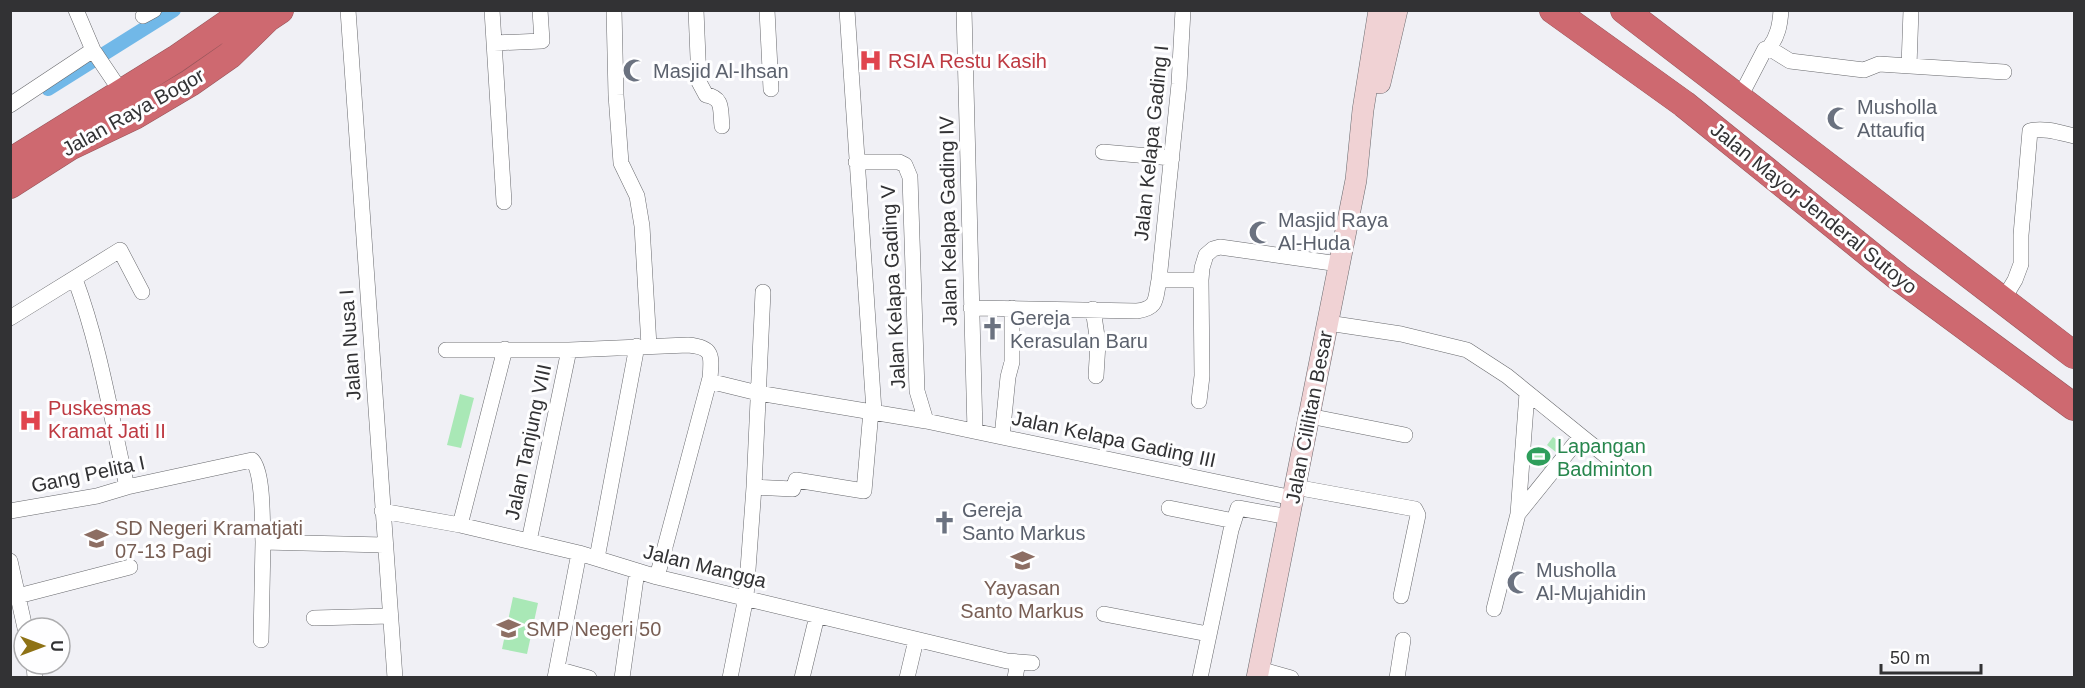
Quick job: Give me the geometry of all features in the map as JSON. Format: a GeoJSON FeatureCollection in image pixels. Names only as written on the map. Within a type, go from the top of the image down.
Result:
{"type":"FeatureCollection","features":[{"type":"Feature","properties":{"kind":"highway","name":"Jalan Raya Bogor"},"geometry":{"type":"LineString","coordinates":[[10,162],[122,93],[248,10]]}},
{"type":"Feature","properties":{"kind":"highway","name":"Jalan Raya Bogor"},"geometry":{"type":"LineString","coordinates":[[10,185],[64,150],[136,115],[190,83],[230,55],[268,18],[280,10]]}},
{"type":"Feature","properties":{"kind":"highway","name":"Jalan Mayor Jenderal Sutoyo"},"geometry":{"type":"LineString","coordinates":[[1553,10],[1684,104],[1898,277],[2074,407]]}},
{"type":"Feature","properties":{"kind":"highway","name":"Jalan Mayor Jenderal Sutoyo"},"geometry":{"type":"LineString","coordinates":[[1624,10],[2074,355]]}},
{"type":"Feature","properties":{"kind":"street"},"geometry":{"type":"LineString","coordinates":[[76,10],[93,51],[122,93]]}},
{"type":"Feature","properties":{"kind":"street","name":"Jalan Nusa I"},"geometry":{"type":"LineString","coordinates":[[348,10],[394,678]]}},
{"type":"Feature","properties":{"kind":"street"},"geometry":{"type":"LineString","coordinates":[[492,10],[504,202]]}},
{"type":"Feature","properties":{"kind":"street"},"geometry":{"type":"LineString","coordinates":[[494,43],[542,41],[540,10]]}},
{"type":"Feature","properties":{"kind":"street"},"geometry":{"type":"LineString","coordinates":[[597,558],[643,346],[642,226],[637,196],[621,163],[616,95],[614,10]]}},
{"type":"Feature","properties":{"kind":"street"},"geometry":{"type":"LineString","coordinates":[[696,10],[699,82],[706,95],[715,96],[719,101],[722,126]]}},
{"type":"Feature","properties":{"kind":"street"},"geometry":{"type":"LineString","coordinates":[[706,10],[706,43]]}},
{"type":"Feature","properties":{"kind":"street"},"geometry":{"type":"LineString","coordinates":[[766,10],[771,89]]}},
{"type":"Feature","properties":{"kind":"street","name":"Jalan Kelapa Gading V"},"geometry":{"type":"LineString","coordinates":[[754,487],[793,489],[795,480],[864,491],[873,411],[847,10]]}},
{"type":"Feature","properties":{"kind":"street","name":"Jalan Kelapa Gading IV"},"geometry":{"type":"LineString","coordinates":[[964,10],[975,431]]}},
{"type":"Feature","properties":{"kind":"street","name":"Jalan Kelapa Gading I"},"geometry":{"type":"LineString","coordinates":[[1093,309],[1149,309],[1153,305],[1159,280],[1172,158],[1182,54],[1183,10]]}},
{"type":"Feature","properties":{"kind":"street","name":"Jalan Cililitan Besar"},"geometry":{"type":"LineString","coordinates":[[1360,156],[1363,110],[1379,10]]}},
{"type":"Feature","properties":{"kind":"street","name":"Jalan Cililitan Besar"},"geometry":{"type":"LineString","coordinates":[[1258,673],[1360,156],[1397,10]]}},
{"type":"Feature","properties":{"kind":"street"},"geometry":{"type":"LineString","coordinates":[[1739,99],[1765,49],[1769,48],[1778,32],[1781,10]]}},
{"type":"Feature","properties":{"kind":"street"},"geometry":{"type":"LineString","coordinates":[[1909,66],[1911,10]]}},
{"type":"Feature","properties":{"kind":"street"},"geometry":{"type":"LineString","coordinates":[[1769,48],[1790,61],[1864,70],[1879,64],[2004,72]]}},
{"type":"Feature","properties":{"kind":"street"},"geometry":{"type":"LineString","coordinates":[[10,105],[93,51]]}},
{"type":"Feature","properties":{"kind":"street"},"geometry":{"type":"LineString","coordinates":[[2003,300],[2016,280],[2021,264],[2021,235],[2030,131],[2047,131],[2074,136]]}},
{"type":"Feature","properties":{"kind":"street"},"geometry":{"type":"LineString","coordinates":[[1103,152],[1172,158]]}},
{"type":"Feature","properties":{"kind":"street","name":"Jalan Kelapa Gading V"},"geometry":{"type":"LineString","coordinates":[[856,162],[898,162],[905,165],[910,177],[917,391],[926,421]]}},
{"type":"Feature","properties":{"kind":"street"},"geometry":{"type":"LineString","coordinates":[[1199,401],[1203,357],[1201,280],[1206,255],[1220,247],[1339,264]]}},
{"type":"Feature","properties":{"kind":"street"},"geometry":{"type":"LineString","coordinates":[[10,318],[120,250],[142,292]]}},
{"type":"Feature","properties":{"kind":"street"},"geometry":{"type":"LineString","coordinates":[[75,279],[95,342],[127,487]]}},
{"type":"Feature","properties":{"kind":"street"},"geometry":{"type":"LineString","coordinates":[[1159,280],[1201,280]]}},
{"type":"Feature","properties":{"kind":"street"},"geometry":{"type":"LineString","coordinates":[[730,678],[746,597],[754,487],[763,292]]}},
{"type":"Feature","properties":{"kind":"street"},"geometry":{"type":"LineString","coordinates":[[971,308],[1093,309],[1098,343],[1096,376]]}},
{"type":"Feature","properties":{"kind":"street"},"geometry":{"type":"LineString","coordinates":[[1002,437],[1008,377],[1012,362],[1012,308]]}},
{"type":"Feature","properties":{"kind":"street"},"geometry":{"type":"LineString","coordinates":[[1328,323],[1401,334],[1467,350],[1499,369],[1621,468]]}},
{"type":"Feature","properties":{"kind":"street","name":"Jalan Tanjung VIII"},"geometry":{"type":"LineString","coordinates":[[529,541],[568,350],[698,346],[708,352],[711,360],[709,381]]}},
{"type":"Feature","properties":{"kind":"street"},"geometry":{"type":"LineString","coordinates":[[460,525],[505,349]]}},
{"type":"Feature","properties":{"kind":"street"},"geometry":{"type":"LineString","coordinates":[[446,350],[568,350]]}},
{"type":"Feature","properties":{"kind":"street"},"geometry":{"type":"LineString","coordinates":[[657,577],[709,381]]}},
{"type":"Feature","properties":{"kind":"street","name":"Jalan Kelapa Gading III"},"geometry":{"type":"LineString","coordinates":[[709,381],[758,393],[873,411],[975,431],[1293,501]]}},
{"type":"Feature","properties":{"kind":"street"},"geometry":{"type":"LineString","coordinates":[[1494,609],[1518,514],[1527,393]]}},
{"type":"Feature","properties":{"kind":"street"},"geometry":{"type":"LineString","coordinates":[[1310,416],[1405,435]]}},
{"type":"Feature","properties":{"kind":"street"},"geometry":{"type":"LineString","coordinates":[[1518,514],[1581,436]]}},
{"type":"Feature","properties":{"kind":"street","name":"Gang Pelita I"},"geometry":{"type":"LineString","coordinates":[[10,511],[97,496],[246,460],[255,462],[259,481],[263,542]]}},
{"type":"Feature","properties":{"kind":"street"},"geometry":{"type":"LineString","coordinates":[[1200,678],[1238,508],[1293,501],[1415,509],[1418,515],[1401,596]]}},
{"type":"Feature","properties":{"kind":"street"},"geometry":{"type":"LineString","coordinates":[[1169,508],[1234,521]]}},
{"type":"Feature","properties":{"kind":"street","name":"Jalan Mangga"},"geometry":{"type":"LineString","coordinates":[[382,511],[460,525],[579,553],[657,577],[746,597],[1022,668]]}},
{"type":"Feature","properties":{"kind":"street"},"geometry":{"type":"LineString","coordinates":[[261,640],[263,542],[384,545]]}},
{"type":"Feature","properties":{"kind":"street"},"geometry":{"type":"LineString","coordinates":[[579,553],[556,673],[589,678]]}},
{"type":"Feature","properties":{"kind":"street"},"geometry":{"type":"LineString","coordinates":[[18,596],[130,567]]}},
{"type":"Feature","properties":{"kind":"street"},"geometry":{"type":"LineString","coordinates":[[11,568],[23,616]]}},
{"type":"Feature","properties":{"kind":"street"},"geometry":{"type":"LineString","coordinates":[[622,678],[637,571]]}},
{"type":"Feature","properties":{"kind":"street"},"geometry":{"type":"LineString","coordinates":[[1104,614],[1208,634]]}},
{"type":"Feature","properties":{"kind":"street"},"geometry":{"type":"LineString","coordinates":[[314,618],[390,616]]}},
{"type":"Feature","properties":{"kind":"street"},"geometry":{"type":"LineString","coordinates":[[802,678],[817,616]]}},
{"type":"Feature","properties":{"kind":"street"},"geometry":{"type":"LineString","coordinates":[[907,678],[916,640]]}},
{"type":"Feature","properties":{"kind":"street"},"geometry":{"type":"LineString","coordinates":[[1397,678],[1403,640]]}},
{"type":"Feature","properties":{"kind":"street"},"geometry":{"type":"LineString","coordinates":[[1258,673],[1291,678]]}},
{"type":"Feature","properties":{"kind":"green space"},"geometry":{"type":"Polygon","coordinates":[[[460,394],[474,398],[461,448],[447,445],[460,394]]]}},
{"type":"Feature","properties":{"kind":"green space"},"geometry":{"type":"Polygon","coordinates":[[[1553,437],[1568,449],[1562,457],[1547,445],[1553,437]]]}},
{"type":"Feature","properties":{"kind":"green space","name":"Lapangan Badminton"},"geometry":{"type":"Polygon","coordinates":[[[1532,446],[1551,460],[1545,468],[1526,454],[1532,446]]]}},
{"type":"Feature","properties":{"kind":"green space"},"geometry":{"type":"Polygon","coordinates":[[[513,597],[538,603],[527,654],[502,649],[513,597]]]}},
{"type":"Feature","properties":{"kind":"waterway"},"geometry":{"type":"LineString","coordinates":[[48,89],[174,10]]}},
{"type":"Feature","properties":{"kind":"place","name":"RSIA Restu Kasih"},"geometry":{"type":"Point","coordinates":[870,61]}},
{"type":"Feature","properties":{"kind":"place","name":"Masjid Al-Ihsan"},"geometry":{"type":"Point","coordinates":[635,71]}},
{"type":"Feature","properties":{"kind":"place","name":"Musholla Attaufiq"},"geometry":{"type":"Point","coordinates":[1839,119]}},
{"type":"Feature","properties":{"kind":"place","name":"Masjid Raya Al-Huda"},"geometry":{"type":"Point","coordinates":[1260,232]}},
{"type":"Feature","properties":{"kind":"place","name":"Gereja Kerasulan Baru"},"geometry":{"type":"Point","coordinates":[992,329]}},
{"type":"Feature","properties":{"kind":"place","name":"Puskesmas Kramat Jati II"},"geometry":{"type":"Point","coordinates":[30,420]}},
{"type":"Feature","properties":{"kind":"place","name":"Lapangan Badminton"},"geometry":{"type":"Point","coordinates":[1539,457]}},
{"type":"Feature","properties":{"kind":"place","name":"Gereja Santo Markus"},"geometry":{"type":"Point","coordinates":[944,522]}},
{"type":"Feature","properties":{"kind":"place","name":"SD Negeri Kramatjati 07-13 Pagi"},"geometry":{"type":"Point","coordinates":[97,539]}},
{"type":"Feature","properties":{"kind":"place","name":"Yayasan Santo Markus"},"geometry":{"type":"Point","coordinates":[1022,561]}},
{"type":"Feature","properties":{"kind":"place","name":"Musholla Al-Mujahidin"},"geometry":{"type":"Point","coordinates":[1518,582]}},
{"type":"Feature","properties":{"kind":"place","name":"SMP Negeri 50"},"geometry":{"type":"Point","coordinates":[508,629]}}]}
